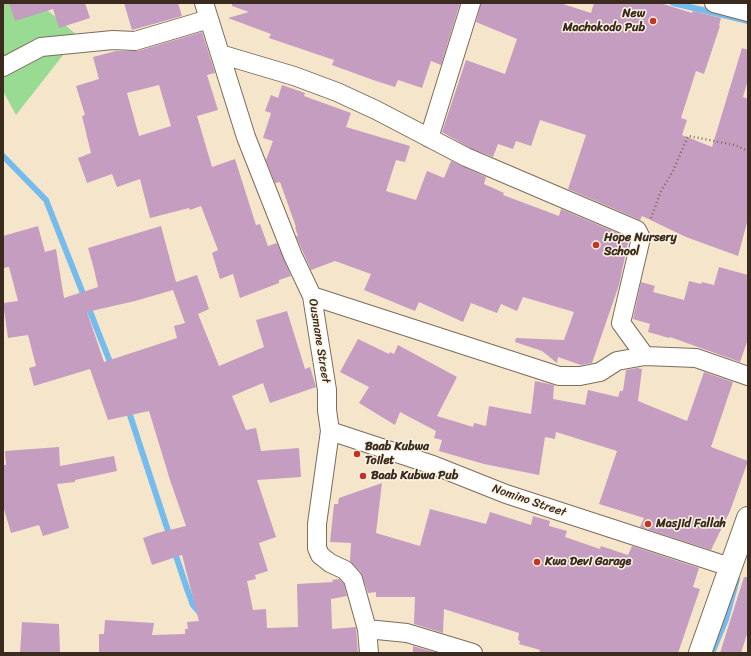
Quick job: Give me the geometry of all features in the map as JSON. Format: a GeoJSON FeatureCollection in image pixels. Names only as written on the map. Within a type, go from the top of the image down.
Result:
{"type":"FeatureCollection","features":[{"type":"Feature","properties":{"kind":"street"},"geometry":{"type":"LineString","coordinates":[[429,138],[471,3]]}},
{"type":"Feature","properties":{"kind":"street"},"geometry":{"type":"LineString","coordinates":[[714,3],[748,12]]}},
{"type":"Feature","properties":{"kind":"street"},"geometry":{"type":"LineString","coordinates":[[3,67],[41,47],[113,40],[135,41],[206,11]]}},
{"type":"Feature","properties":{"kind":"street","name":"Ousmane Street"},"geometry":{"type":"LineString","coordinates":[[206,11],[246,137],[293,256],[312,296],[327,390],[327,410],[330,431],[317,524],[317,548],[320,555],[330,563],[344,570],[353,579],[367,630],[369,653]]}},
{"type":"Feature","properties":{"kind":"street"},"geometry":{"type":"LineString","coordinates":[[220,54],[294,76],[337,92],[376,110],[466,157],[637,230],[641,238],[621,323],[645,356]]}},
{"type":"Feature","properties":{"kind":"street"},"geometry":{"type":"LineString","coordinates":[[312,296],[559,376],[580,376],[600,372],[617,361],[645,356],[696,358],[748,376]]}},
{"type":"Feature","properties":{"kind":"street","name":"Nomino Street"},"geometry":{"type":"LineString","coordinates":[[330,431],[433,465],[506,494],[730,567]]}},
{"type":"Feature","properties":{"kind":"street"},"geometry":{"type":"LineString","coordinates":[[700,653],[748,518]]}},
{"type":"Feature","properties":{"kind":"street"},"geometry":{"type":"LineString","coordinates":[[367,630],[407,633],[473,653]]}},
{"type":"Feature","properties":{"kind":"path"},"geometry":{"type":"LineString","coordinates":[[641,238],[650,220],[661,191],[673,171],[688,136],[735,145],[748,151]]}},
{"type":"Feature","properties":{"kind":"green space"},"geometry":{"type":"Polygon","coordinates":[[[3,3],[39,3],[78,36],[16,115],[3,91],[3,3]]]}},
{"type":"Feature","properties":{"kind":"building"},"geometry":{"type":"Polygon","coordinates":[[[9,3],[85,3],[90,18],[59,28],[53,9],[15,21],[9,3]]]}},
{"type":"Feature","properties":{"kind":"building"},"geometry":{"type":"Polygon","coordinates":[[[124,3],[178,3],[182,16],[132,30],[124,3]]]}},
{"type":"Feature","properties":{"kind":"building"},"geometry":{"type":"Polygon","coordinates":[[[232,3],[460,3],[441,65],[431,61],[422,88],[398,80],[395,87],[373,80],[332,65],[334,60],[269,38],[271,34],[228,18],[249,12],[232,6],[232,3]]]}},
{"type":"Feature","properties":{"kind":"building"},"geometry":{"type":"Polygon","coordinates":[[[481,3],[560,3],[591,13],[594,3],[660,3],[692,13],[693,11],[721,18],[720,26],[704,74],[696,71],[681,118],[687,120],[682,135],[712,147],[742,48],[748,50],[748,80],[743,97],[748,99],[748,219],[738,256],[686,237],[642,216],[640,220],[568,189],[586,135],[540,120],[531,146],[516,141],[513,149],[498,144],[493,157],[470,148],[442,132],[466,60],[505,74],[517,39],[476,22],[481,3]]]}},
{"type":"Feature","properties":{"kind":"building"},"geometry":{"type":"Polygon","coordinates":[[[202,32],[215,73],[207,75],[218,110],[197,116],[212,167],[235,159],[256,225],[260,224],[268,246],[277,243],[291,276],[279,280],[279,283],[240,298],[233,274],[220,279],[212,253],[218,250],[201,206],[190,210],[189,208],[150,218],[140,179],[117,187],[112,174],[87,183],[78,158],[91,153],[82,116],[85,115],[76,86],[99,79],[93,57],[116,51],[138,51],[202,32]],[[159,85],[127,93],[139,136],[171,126],[159,85]]]}},
{"type":"Feature","properties":{"kind":"building"},"geometry":{"type":"Polygon","coordinates":[[[282,85],[305,93],[304,96],[351,113],[346,127],[410,146],[405,162],[396,160],[386,191],[416,200],[427,171],[444,178],[451,161],[486,177],[484,184],[504,193],[503,195],[559,216],[561,209],[629,238],[619,285],[592,363],[581,365],[558,357],[557,363],[542,351],[515,342],[516,338],[564,340],[574,312],[523,297],[517,311],[501,304],[497,313],[471,303],[463,322],[419,302],[415,311],[364,290],[371,274],[335,261],[311,270],[296,236],[298,236],[296,227],[280,182],[275,183],[266,160],[273,141],[263,138],[271,113],[265,111],[271,95],[278,98],[282,85]]]}},
{"type":"Feature","properties":{"kind":"building"},"geometry":{"type":"Polygon","coordinates":[[[38,226],[45,252],[56,249],[64,298],[98,287],[88,248],[161,226],[176,282],[197,275],[209,309],[198,314],[219,366],[264,347],[256,320],[287,311],[305,369],[310,367],[316,387],[270,403],[263,383],[232,396],[246,430],[256,428],[261,451],[299,448],[301,477],[257,480],[276,537],[259,543],[268,571],[255,575],[256,579],[247,581],[253,610],[266,609],[267,628],[298,627],[297,584],[333,582],[332,580],[339,579],[344,584],[347,596],[331,599],[332,629],[356,627],[358,653],[99,653],[99,634],[104,634],[105,620],[154,623],[152,635],[185,634],[185,629],[188,629],[187,622],[199,621],[182,555],[152,565],[143,538],[186,526],[149,411],[108,420],[90,369],[34,386],[29,368],[36,366],[28,335],[8,338],[3,303],[18,301],[9,267],[3,268],[3,236],[38,226]],[[173,290],[135,301],[87,312],[104,362],[177,338],[174,326],[185,323],[173,290]]]}},
{"type":"Feature","properties":{"kind":"building"},"geometry":{"type":"Polygon","coordinates":[[[719,267],[748,275],[748,339],[740,362],[670,337],[648,332],[650,324],[633,319],[641,282],[655,286],[653,292],[684,300],[689,281],[714,285],[719,267]]]}},
{"type":"Feature","properties":{"kind":"building"},"geometry":{"type":"Polygon","coordinates":[[[358,339],[389,354],[390,352],[394,354],[398,345],[457,377],[437,416],[473,427],[474,423],[486,426],[489,406],[531,414],[535,381],[554,385],[553,399],[585,405],[588,390],[618,397],[620,391],[623,391],[626,370],[637,368],[642,369],[638,401],[687,421],[704,372],[733,382],[711,447],[748,461],[730,511],[711,550],[640,527],[644,518],[599,504],[617,451],[556,432],[555,439],[545,437],[539,475],[484,464],[439,451],[442,440],[434,438],[436,431],[400,412],[395,425],[359,403],[369,387],[340,372],[358,339]]]}},
{"type":"Feature","properties":{"kind":"building"},"geometry":{"type":"Polygon","coordinates":[[[59,447],[60,466],[114,456],[117,471],[75,480],[75,482],[57,484],[69,528],[43,536],[39,525],[11,533],[3,506],[3,465],[6,465],[5,451],[59,447]]]}},
{"type":"Feature","properties":{"kind":"building"},"geometry":{"type":"Polygon","coordinates":[[[382,483],[376,533],[420,546],[430,509],[486,524],[490,512],[531,525],[533,516],[550,521],[549,526],[567,531],[565,537],[600,549],[601,546],[628,555],[632,546],[699,568],[693,587],[700,589],[678,653],[539,653],[540,650],[519,644],[519,633],[444,609],[443,633],[414,624],[415,597],[376,597],[376,592],[368,593],[361,572],[350,561],[351,543],[330,542],[334,504],[338,504],[339,498],[382,483]]]}},
{"type":"Feature","properties":{"kind":"building"},"geometry":{"type":"Polygon","coordinates":[[[744,577],[748,577],[748,631],[741,653],[720,653],[744,577]]]}},
{"type":"Feature","properties":{"kind":"building"},"geometry":{"type":"Polygon","coordinates":[[[22,622],[59,624],[60,653],[20,653],[22,622]]]}},
{"type":"Feature","properties":{"kind":"building"},"geometry":{"type":"Polygon","coordinates":[[[413,646],[437,653],[413,653],[413,646]]]}},
{"type":"Feature","properties":{"kind":"waterway"},"geometry":{"type":"LineString","coordinates":[[673,3],[748,21]]}},
{"type":"Feature","properties":{"kind":"waterway"},"geometry":{"type":"LineString","coordinates":[[3,156],[46,200],[112,367]]}},
{"type":"Feature","properties":{"kind":"waterway"},"geometry":{"type":"LineString","coordinates":[[128,409],[170,537]]}},
{"type":"Feature","properties":{"kind":"waterway"},"geometry":{"type":"LineString","coordinates":[[174,550],[193,605],[200,613]]}},
{"type":"Feature","properties":{"kind":"waterway"},"geometry":{"type":"LineString","coordinates":[[712,653],[726,619],[737,579]]}},
{"type":"Feature","properties":{"kind":"place","name":"New Machokodo Pub"},"geometry":{"type":"Point","coordinates":[653,21]}},
{"type":"Feature","properties":{"kind":"place","name":"Hope Nursery School"},"geometry":{"type":"Point","coordinates":[596,245]}},
{"type":"Feature","properties":{"kind":"place","name":"Baab Kubwa Toilet"},"geometry":{"type":"Point","coordinates":[357,454]}},
{"type":"Feature","properties":{"kind":"place","name":"Baab Kubwa Pub"},"geometry":{"type":"Point","coordinates":[363,476]}},
{"type":"Feature","properties":{"kind":"place","name":"Masjid Fallah"},"geometry":{"type":"Point","coordinates":[648,524]}},
{"type":"Feature","properties":{"kind":"place","name":"Kwa Devi Garage"},"geometry":{"type":"Point","coordinates":[537,562]}}]}
